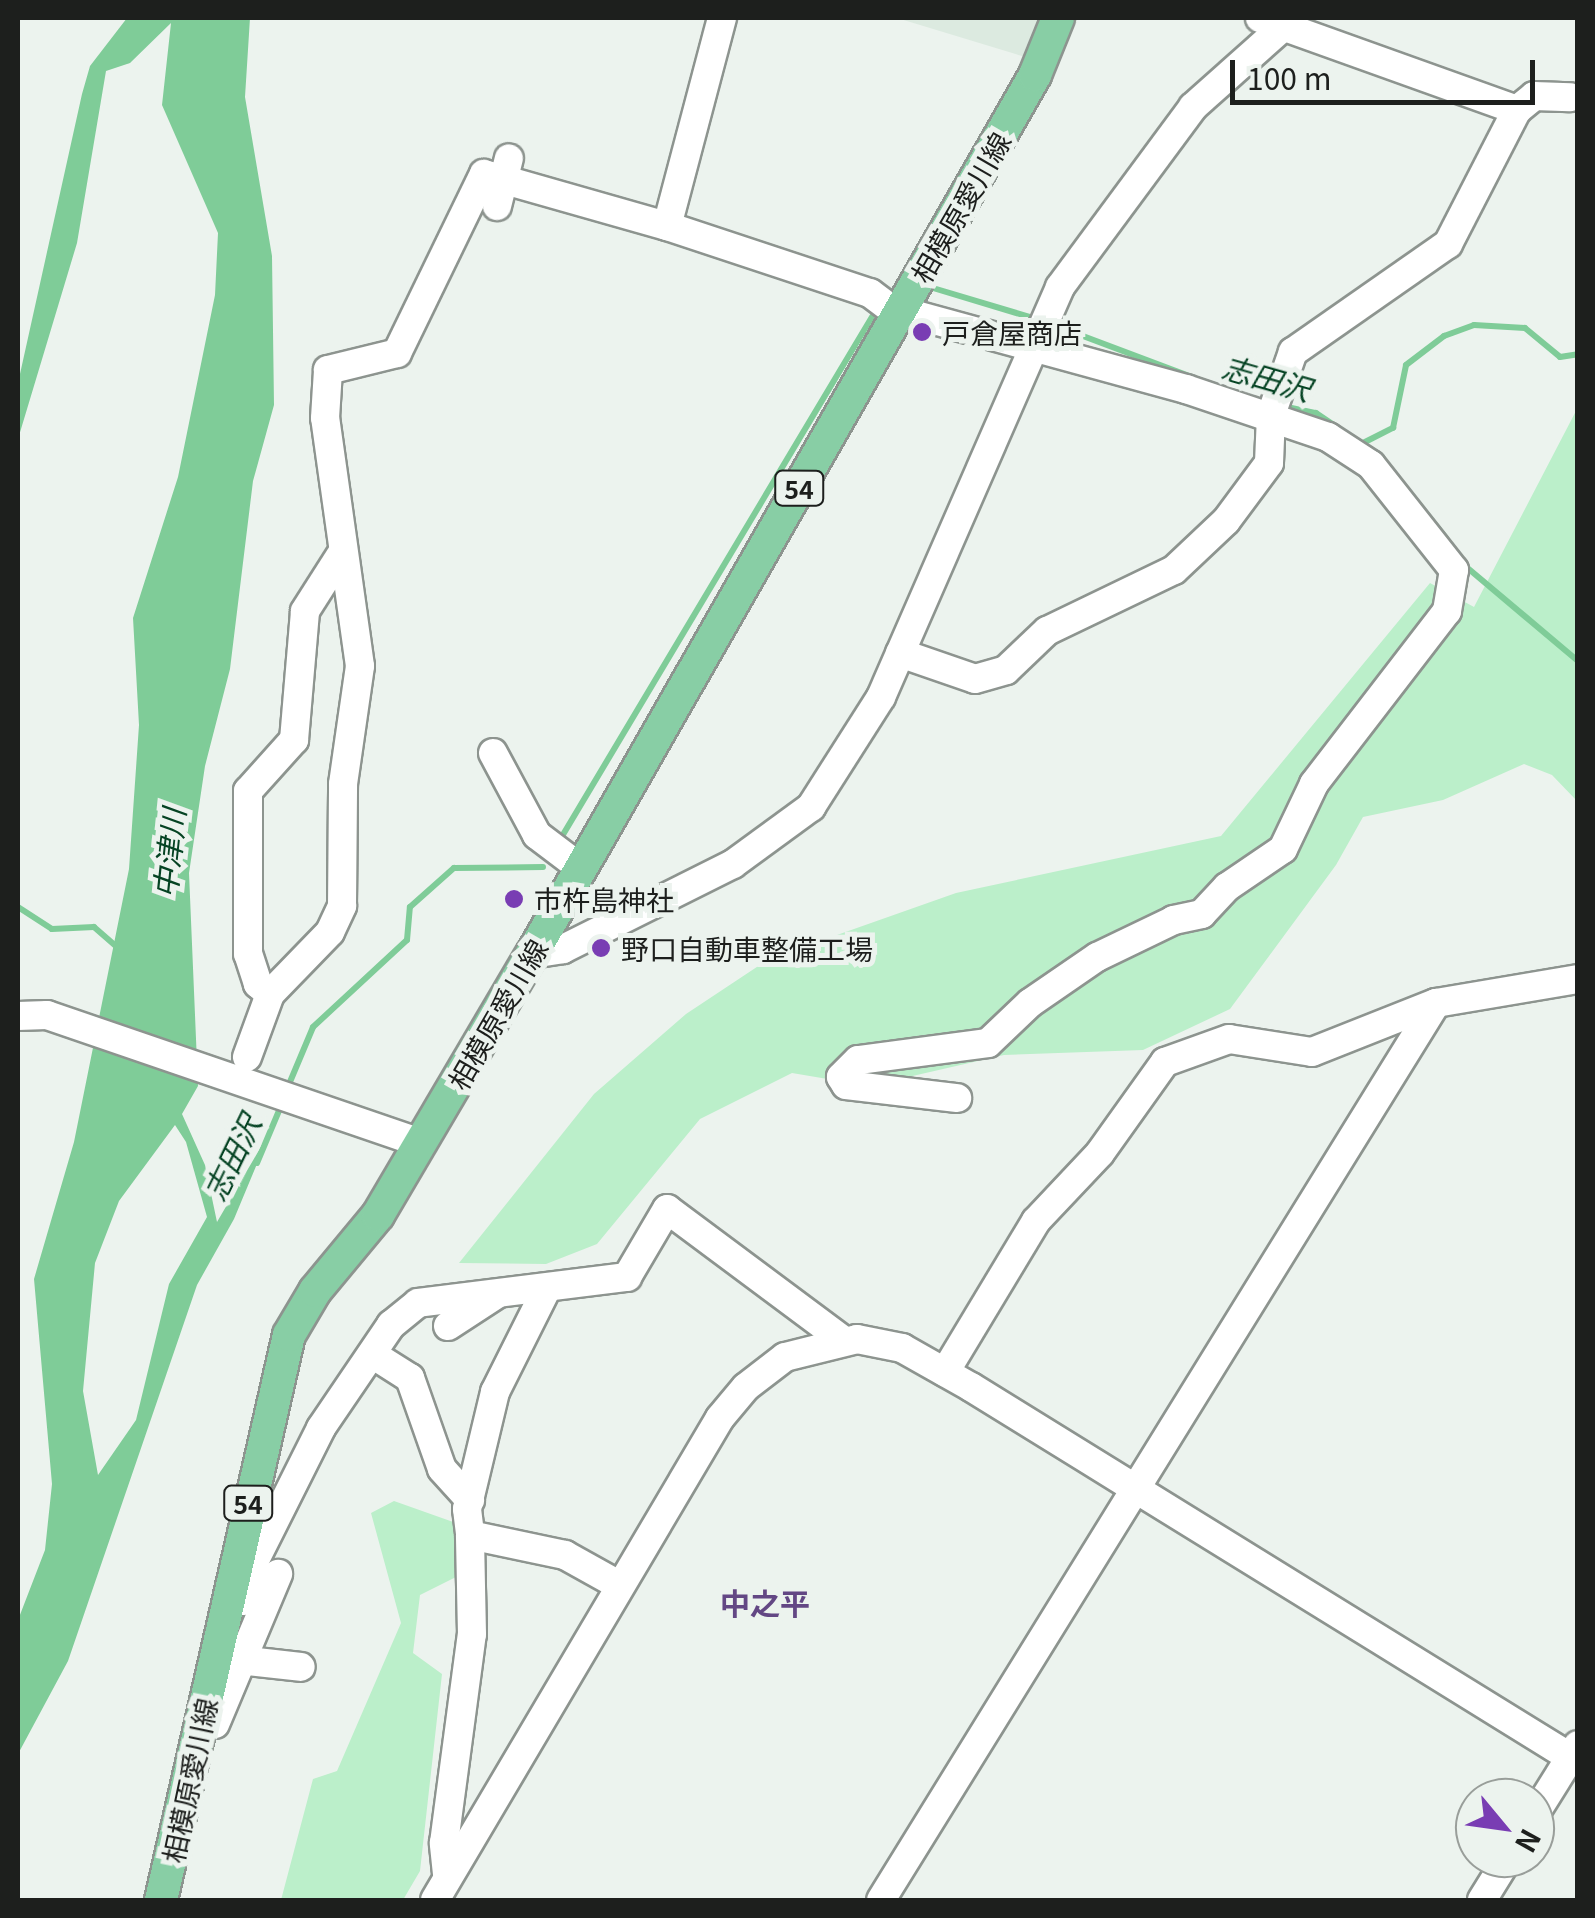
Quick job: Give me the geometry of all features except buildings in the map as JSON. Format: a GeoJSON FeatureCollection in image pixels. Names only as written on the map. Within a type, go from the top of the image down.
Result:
{"type":"FeatureCollection","features":[{"type":"Feature","properties":{"kind":"main road","name":"相模原愛川線"},"geometry":{"type":"LineString","coordinates":[[162,1900],[289,1335],[315,1291],[378,1215],[409,1138],[532,954],[582,869],[1035,75],[1058,18]]}},
{"type":"Feature","properties":{"kind":"street"},"geometry":{"type":"LineString","coordinates":[[666,226],[722,18]]}},
{"type":"Feature","properties":{"kind":"street"},"geometry":{"type":"LineString","coordinates":[[532,954],[563,948],[623,921],[763,846],[793,822],[827,786],[900,653],[1041,330],[1193,107],[1279,20],[1517,110]]}},
{"type":"Feature","properties":{"kind":"street"},"geometry":{"type":"LineString","coordinates":[[900,653],[975,679],[1006,670],[1047,631],[1160,578],[1226,521],[1269,463],[1274,409],[1302,343],[1420,270],[1448,244],[1517,110],[1534,96],[1570,98]]}},
{"type":"Feature","properties":{"kind":"street"},"geometry":{"type":"LineString","coordinates":[[247,1057],[270,994],[330,932],[342,906],[342,784],[360,666],[342,552],[336,460],[324,418],[328,370],[397,353],[484,174],[666,226],[870,293],[902,309],[1041,330],[1274,409],[1328,437],[1370,465],[1454,570],[1453,601],[1314,784],[1290,840],[1227,887],[1213,906],[1098,956],[1030,1003],[988,1043],[858,1060],[841,1076],[846,1085],[957,1098]]}},
{"type":"Feature","properties":{"kind":"street"},"geometry":{"type":"LineString","coordinates":[[270,994],[258,984],[248,954],[248,791],[294,740],[305,611],[342,552]]}},
{"type":"Feature","properties":{"kind":"street"},"geometry":{"type":"LineString","coordinates":[[493,754],[537,835],[582,869]]}},
{"type":"Feature","properties":{"kind":"street"},"geometry":{"type":"LineString","coordinates":[[945,1372],[1036,1221],[1100,1153],[1165,1062],[1229,1039],[1312,1052],[1436,1002],[1578,979]]}},
{"type":"Feature","properties":{"kind":"street"},"geometry":{"type":"LineString","coordinates":[[881,1900],[1436,1002]]}},
{"type":"Feature","properties":{"kind":"street"},"geometry":{"type":"LineString","coordinates":[[27,1012],[409,1138]]}},
{"type":"Feature","properties":{"kind":"street"},"geometry":{"type":"LineString","coordinates":[[224,1617],[241,1615],[255,1560],[322,1428],[391,1325],[418,1303],[627,1277],[667,1209],[844,1341]]}},
{"type":"Feature","properties":{"kind":"street"},"geometry":{"type":"LineString","coordinates":[[442,1892],[444,1843],[472,1634],[470,1500],[495,1392],[547,1288]]}},
{"type":"Feature","properties":{"kind":"street"},"geometry":{"type":"LineString","coordinates":[[448,1326],[499,1293]]}},
{"type":"Feature","properties":{"kind":"street"},"geometry":{"type":"LineString","coordinates":[[442,1892],[619,1584],[746,1387],[784,1358],[844,1341],[902,1348],[945,1372],[1575,1755],[1555,1784]]}},
{"type":"Feature","properties":{"kind":"street"},"geometry":{"type":"LineString","coordinates":[[372,1354],[410,1378],[442,1469],[470,1500]]}},
{"type":"Feature","properties":{"kind":"street"},"geometry":{"type":"LineString","coordinates":[[470,1535],[566,1555],[619,1584]]}},
{"type":"Feature","properties":{"kind":"street"},"geometry":{"type":"LineString","coordinates":[[200,1728],[214,1727],[278,1574]]}},
{"type":"Feature","properties":{"kind":"street"},"geometry":{"type":"LineString","coordinates":[[239,1660],[301,1667]]}},
{"type":"Feature","properties":{"kind":"street"},"geometry":{"type":"LineString","coordinates":[[1482,1900],[1496,1878]]}},
{"type":"Feature","properties":{"kind":"shaded area"},"geometry":{"type":"Polygon","coordinates":[[[897,18],[1041,18],[1025,57],[897,18]]]}},
{"type":"Feature","properties":{"kind":"shaded area"},"geometry":{"type":"Polygon","coordinates":[[[1577,409],[1577,801],[1552,775],[1524,764],[1443,800],[1363,817],[1336,865],[1230,1009],[1143,1050],[1004,1055],[869,1086],[792,1073],[700,1119],[597,1244],[546,1264],[459,1263],[594,1094],[686,1014],[769,959],[956,893],[1221,836],[1430,583],[1474,607],[1577,409]]]}},
{"type":"Feature","properties":{"kind":"shaded area"},"geometry":{"type":"Polygon","coordinates":[[[394,1501],[456,1523],[456,1577],[420,1595],[413,1653],[442,1674],[420,1871],[403,1900],[281,1900],[313,1779],[337,1771],[401,1623],[371,1513],[394,1501]]]}},
{"type":"Feature","properties":{"kind":"water","name":"中津川"},"geometry":{"type":"Polygon","coordinates":[[[127,18],[250,18],[245,97],[272,256],[274,405],[253,481],[230,669],[205,766],[189,873],[198,1086],[182,1114],[205,1165],[217,1222],[272,1128],[234,1219],[197,1285],[68,1661],[18,1754],[18,1620],[45,1550],[52,1484],[34,1279],[74,1142],[129,869],[139,725],[133,618],[178,477],[215,295],[218,233],[162,105],[171,23],[130,63],[106,71],[77,243],[18,439],[18,383],[90,66],[127,18]],[[175,1125],[119,1201],[95,1263],[83,1391],[98,1475],[136,1420],[169,1284],[207,1217],[186,1142],[175,1125]]]}},
{"type":"Feature","properties":{"kind":"waterway","name":"志田沢"},"geometry":{"type":"LineString","coordinates":[[933,288],[1040,320]]}},
{"type":"Feature","properties":{"kind":"waterway","name":"志田沢"},"geometry":{"type":"LineString","coordinates":[[561,838],[872,317]]}},
{"type":"Feature","properties":{"kind":"waterway","name":"志田沢"},"geometry":{"type":"LineString","coordinates":[[1051,324],[1203,381]]}},
{"type":"Feature","properties":{"kind":"waterway","name":"志田沢"},"geometry":{"type":"LineString","coordinates":[[1363,443],[1393,428],[1406,365],[1444,336],[1474,325],[1525,328],[1560,357],[1578,354]]}},
{"type":"Feature","properties":{"kind":"waterway","name":"志田沢"},"geometry":{"type":"LineString","coordinates":[[1282,406],[1316,413],[1368,448]]}},
{"type":"Feature","properties":{"kind":"waterway"},"geometry":{"type":"LineString","coordinates":[[1404,486],[1446,538]]}},
{"type":"Feature","properties":{"kind":"waterway"},"geometry":{"type":"LineString","coordinates":[[1464,565],[1578,661]]}},
{"type":"Feature","properties":{"kind":"waterway","name":"志田沢"},"geometry":{"type":"LineString","coordinates":[[287,1089],[313,1027],[407,940],[410,907],[454,868],[543,867]]}},
{"type":"Feature","properties":{"kind":"waterway"},"geometry":{"type":"LineString","coordinates":[[18,907],[52,929],[94,927],[117,947]]}},
{"type":"Feature","properties":{"kind":"waterway","name":"志田沢"},"geometry":{"type":"LineString","coordinates":[[257,1163],[283,1101]]}},
{"type":"Feature","properties":{"kind":"place","name":"戸倉屋商店"},"geometry":{"type":"Point","coordinates":[922,332]}},
{"type":"Feature","properties":{"kind":"place","name":"市杵島神社"},"geometry":{"type":"Point","coordinates":[514,899]}},
{"type":"Feature","properties":{"kind":"place","name":"野口自動車整備工場"},"geometry":{"type":"Point","coordinates":[601,948]}},
{"type":"Feature","properties":{"kind":"district","name":"中之平"},"geometry":{"type":"Point","coordinates":[765,1602]}}]}
